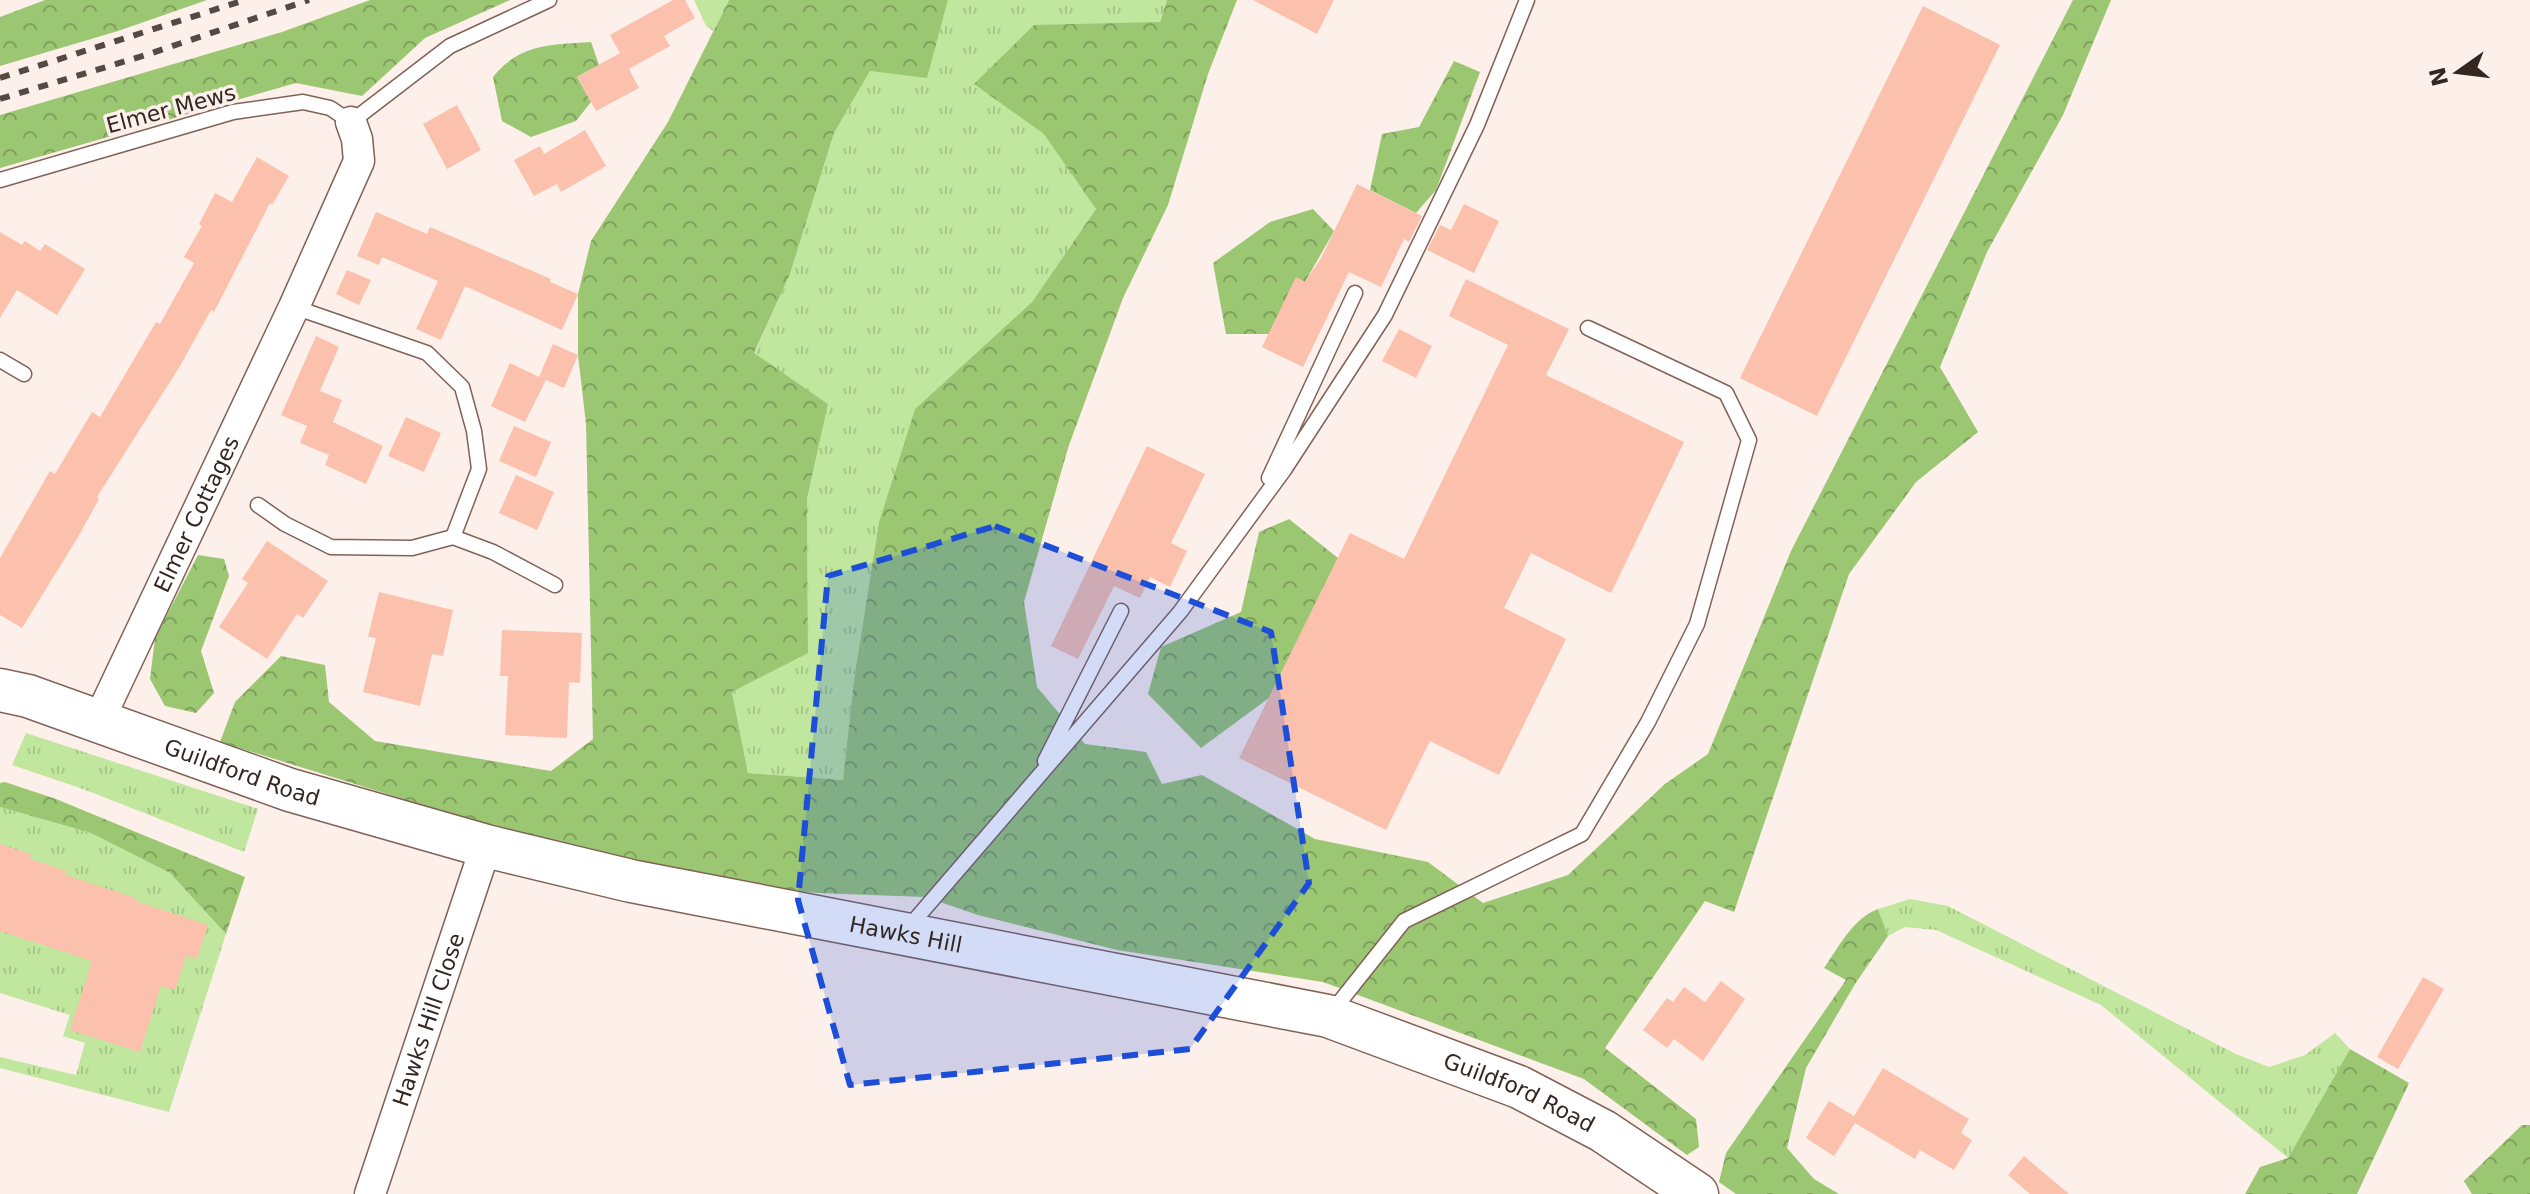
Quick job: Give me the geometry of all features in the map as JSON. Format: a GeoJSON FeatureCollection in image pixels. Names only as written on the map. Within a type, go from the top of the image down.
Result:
{"type":"FeatureCollection","features":[{"type":"Feature","properties":{"kind":"main road","name":"Guildford Road"},"geometry":{"type":"LineString","coordinates":[[0,690],[28,696],[290,790],[486,846]]}},
{"type":"Feature","properties":{"kind":"main road","name":"Hawks Hill"},"geometry":{"type":"LineString","coordinates":[[486,846],[631,881],[1328,1016]]}},
{"type":"Feature","properties":{"kind":"main road","name":"Guildford Road"},"geometry":{"type":"LineString","coordinates":[[1328,1016],[1519,1087],[1603,1131],[1697,1194]]}},
{"type":"Feature","properties":{"kind":"street","name":"Elmer Cottages"},"geometry":{"type":"LineString","coordinates":[[98,722],[294,307],[359,161],[357,139],[351,122]]}},
{"type":"Feature","properties":{"kind":"street","name":"Hawks Hill Close"},"geometry":{"type":"LineString","coordinates":[[370,1194],[486,846]]}},
{"type":"Feature","properties":{"kind":"lane"},"geometry":{"type":"LineString","coordinates":[[351,122],[450,46],[549,0]]}},
{"type":"Feature","properties":{"kind":"lane"},"geometry":{"type":"LineString","coordinates":[[903,933],[1180,612],[1255,510],[1385,315],[1477,125],[1527,0]]}},
{"type":"Feature","properties":{"kind":"lane","name":"Elmer Mews"},"geometry":{"type":"LineString","coordinates":[[0,180],[233,112],[303,102],[330,108],[351,122]]}},
{"type":"Feature","properties":{"kind":"lane"},"geometry":{"type":"LineString","coordinates":[[1255,510],[1355,293]]}},
{"type":"Feature","properties":{"kind":"lane"},"geometry":{"type":"LineString","coordinates":[[294,307],[427,353],[462,387],[474,431],[479,469],[453,537]]}},
{"type":"Feature","properties":{"kind":"lane"},"geometry":{"type":"LineString","coordinates":[[1328,1016],[1404,921],[1582,834],[1648,722],[1697,624],[1749,440],[1726,393],[1588,328]]}},
{"type":"Feature","properties":{"kind":"lane"},"geometry":{"type":"LineString","coordinates":[[0,360],[24,374]]}},
{"type":"Feature","properties":{"kind":"lane"},"geometry":{"type":"LineString","coordinates":[[258,505],[285,524],[331,547],[412,548],[453,537],[493,552],[555,585]]}},
{"type":"Feature","properties":{"kind":"lane"},"geometry":{"type":"LineString","coordinates":[[1035,781],[1121,611]]}},
{"type":"Feature","properties":{"kind":"highlighted area"},"geometry":{"type":"Polygon","coordinates":[[[995,526],[1271,632],[1309,883],[1190,1049],[850,1085],[798,900],[828,576],[995,526]]]}},
{"type":"Feature","properties":{"kind":"green space"},"geometry":{"type":"Polygon","coordinates":[[[45,0],[207,0],[118,31],[0,66],[0,17],[45,0]]]}},
{"type":"Feature","properties":{"kind":"green space"},"geometry":{"type":"Polygon","coordinates":[[[370,0],[510,0],[425,38],[362,96],[296,83],[0,168],[0,115],[282,32],[370,0]]]}},
{"type":"Feature","properties":{"kind":"green space"},"geometry":{"type":"Polygon","coordinates":[[[694,0],[729,0],[713,31],[706,26],[694,0]]]}},
{"type":"Feature","properties":{"kind":"green space"},"geometry":{"type":"Polygon","coordinates":[[[729,0],[948,0],[927,78],[870,71],[834,133],[790,274],[754,353],[828,404],[807,499],[808,653],[732,692],[748,773],[843,780],[854,679],[879,522],[915,409],[1032,302],[1096,209],[1044,134],[974,84],[1034,25],[1160,22],[1167,0],[1237,0],[1208,74],[1168,205],[1123,298],[1068,448],[1024,602],[1037,687],[1085,744],[1146,752],[1162,784],[1202,775],[1315,839],[1428,862],[1483,903],[1568,875],[1665,784],[1708,754],[1791,551],[2073,0],[2111,0],[2063,115],[1987,252],[1940,367],[1978,432],[1916,482],[1849,574],[1734,912],[1705,901],[1605,1048],[1696,1119],[1699,1147],[1687,1155],[1584,1079],[1323,982],[1117,950],[978,915],[925,897],[818,893],[657,878],[534,847],[400,798],[220,742],[235,702],[281,656],[325,665],[329,702],[375,741],[551,771],[593,739],[586,424],[578,355],[578,294],[591,241],[668,122],[729,0]]]}},
{"type":"Feature","properties":{"kind":"green space"},"geometry":{"type":"Polygon","coordinates":[[[948,0],[1167,0],[1096,209],[1032,302],[915,409],[879,522],[854,679],[843,780],[748,773],[732,692],[808,652],[807,499],[828,404],[754,354],[790,274],[834,133],[870,71],[927,77],[948,0]]]}},
{"type":"Feature","properties":{"kind":"green space"},"geometry":{"type":"Polygon","coordinates":[[[591,42],[599,65],[577,77],[591,102],[576,121],[531,137],[502,121],[493,77],[504,66],[537,48],[591,42]]]}},
{"type":"Feature","properties":{"kind":"green space"},"geometry":{"type":"Polygon","coordinates":[[[1454,61],[1480,72],[1436,190],[1416,213],[1370,190],[1382,134],[1419,127],[1454,61]]]}},
{"type":"Feature","properties":{"kind":"green space"},"geometry":{"type":"Polygon","coordinates":[[[1313,209],[1334,231],[1305,282],[1297,278],[1269,334],[1226,334],[1213,263],[1270,222],[1313,209]]]}},
{"type":"Feature","properties":{"kind":"green space"},"geometry":{"type":"Polygon","coordinates":[[[1289,519],[1338,558],[1269,698],[1201,748],[1148,694],[1161,647],[1241,612],[1259,532],[1289,519]]]}},
{"type":"Feature","properties":{"kind":"green space"},"geometry":{"type":"Polygon","coordinates":[[[198,555],[224,559],[229,576],[201,651],[214,693],[196,713],[165,706],[150,679],[155,638],[198,555]]]}},
{"type":"Feature","properties":{"kind":"green space"},"geometry":{"type":"Polygon","coordinates":[[[26,733],[258,809],[244,852],[83,789],[12,765],[26,733]]]}},
{"type":"Feature","properties":{"kind":"green space"},"geometry":{"type":"Polygon","coordinates":[[[0,783],[56,799],[245,877],[226,934],[170,873],[91,833],[0,807],[0,783]]]}},
{"type":"Feature","properties":{"kind":"green space"},"geometry":{"type":"Polygon","coordinates":[[[0,807],[91,833],[170,873],[226,934],[169,1112],[0,1068],[0,1057],[76,1075],[85,1043],[63,1036],[70,1015],[0,993],[0,807]]]}},
{"type":"Feature","properties":{"kind":"green space"},"geometry":{"type":"Polygon","coordinates":[[[1910,899],[1948,906],[2236,1054],[2269,1067],[2305,1055],[2335,1033],[2350,1049],[2288,1158],[2101,1005],[1936,930],[1905,927],[1888,936],[1878,909],[1910,899]]]}},
{"type":"Feature","properties":{"kind":"green space"},"geometry":{"type":"Polygon","coordinates":[[[1878,909],[1888,936],[1855,984],[1806,1068],[1787,1148],[1814,1179],[1839,1194],[1736,1194],[1719,1182],[1726,1153],[1846,980],[1824,968],[1854,926],[1878,909]]]}},
{"type":"Feature","properties":{"kind":"green space"},"geometry":{"type":"Polygon","coordinates":[[[2350,1049],[2409,1083],[2357,1194],[2245,1194],[2260,1167],[2288,1158],[2350,1049]]]}},
{"type":"Feature","properties":{"kind":"green space"},"geometry":{"type":"Polygon","coordinates":[[[2522,1125],[2530,1125],[2530,1194],[2472,1194],[2464,1181],[2522,1125]]]}},
{"type":"Feature","properties":{"kind":"building"},"geometry":{"type":"Polygon","coordinates":[[[673,0],[685,0],[695,18],[664,36],[670,46],[629,69],[639,88],[596,111],[577,77],[620,53],[610,35],[673,0]]]}},
{"type":"Feature","properties":{"kind":"building"},"geometry":{"type":"Polygon","coordinates":[[[1253,0],[1334,0],[1317,34],[1253,0]]]}},
{"type":"Feature","properties":{"kind":"building"},"geometry":{"type":"Polygon","coordinates":[[[1923,6],[2000,45],[1817,416],[1740,378],[1923,6]]]}},
{"type":"Feature","properties":{"kind":"building"},"geometry":{"type":"Polygon","coordinates":[[[457,105],[481,150],[447,169],[423,124],[457,105]]]}},
{"type":"Feature","properties":{"kind":"building"},"geometry":{"type":"Polygon","coordinates":[[[585,130],[606,166],[561,192],[557,184],[534,196],[514,160],[540,146],[544,154],[585,130]]]}},
{"type":"Feature","properties":{"kind":"building"},"geometry":{"type":"Polygon","coordinates":[[[257,157],[289,176],[272,205],[270,203],[214,312],[211,310],[180,366],[97,497],[99,499],[78,537],[22,628],[0,615],[0,558],[50,471],[55,474],[92,412],[100,417],[156,322],[160,324],[194,263],[184,257],[202,226],[199,224],[215,193],[232,202],[257,157]]]}},
{"type":"Feature","properties":{"kind":"building"},"geometry":{"type":"Polygon","coordinates":[[[1357,184],[1422,216],[1409,242],[1404,239],[1381,287],[1349,272],[1303,367],[1262,347],[1296,277],[1305,282],[1321,258],[1357,184]]]}},
{"type":"Feature","properties":{"kind":"building"},"geometry":{"type":"Polygon","coordinates":[[[1464,204],[1499,221],[1474,273],[1427,250],[1440,225],[1451,230],[1464,204]]]}},
{"type":"Feature","properties":{"kind":"building"},"geometry":{"type":"Polygon","coordinates":[[[376,212],[427,234],[430,227],[551,279],[550,282],[578,294],[562,330],[465,286],[441,340],[416,329],[438,281],[382,257],[379,265],[357,256],[376,212]]]}},
{"type":"Feature","properties":{"kind":"building"},"geometry":{"type":"Polygon","coordinates":[[[0,232],[22,245],[25,241],[40,251],[45,244],[85,269],[57,315],[17,290],[0,318],[0,232]]]}},
{"type":"Feature","properties":{"kind":"building"},"geometry":{"type":"Polygon","coordinates":[[[347,270],[371,280],[359,305],[336,294],[347,270]]]}},
{"type":"Feature","properties":{"kind":"building"},"geometry":{"type":"Polygon","coordinates":[[[1466,279],[1569,329],[1546,375],[1684,442],[1611,593],[1531,553],[1504,608],[1566,639],[1499,775],[1430,741],[1386,830],[1239,758],[1350,533],[1404,559],[1508,345],[1449,316],[1466,279]]]}},
{"type":"Feature","properties":{"kind":"building"},"geometry":{"type":"Polygon","coordinates":[[[1399,329],[1432,346],[1416,378],[1382,361],[1399,329]]]}},
{"type":"Feature","properties":{"kind":"building"},"geometry":{"type":"Polygon","coordinates":[[[316,336],[339,347],[320,391],[342,400],[333,422],[383,446],[366,484],[325,465],[329,455],[300,443],[307,426],[281,415],[316,336]]]}},
{"type":"Feature","properties":{"kind":"building"},"geometry":{"type":"Polygon","coordinates":[[[553,344],[578,355],[564,388],[546,380],[525,422],[491,406],[510,363],[539,377],[553,344]]]}},
{"type":"Feature","properties":{"kind":"building"},"geometry":{"type":"Polygon","coordinates":[[[406,417],[441,433],[424,472],[388,456],[406,417]]]}},
{"type":"Feature","properties":{"kind":"building"},"geometry":{"type":"Polygon","coordinates":[[[514,426],[551,442],[536,477],[499,461],[514,426]]]}},
{"type":"Feature","properties":{"kind":"building"},"geometry":{"type":"Polygon","coordinates":[[[1147,446],[1205,474],[1171,543],[1187,551],[1170,587],[1150,577],[1140,598],[1114,586],[1078,659],[1051,646],[1147,446]]]}},
{"type":"Feature","properties":{"kind":"building"},"geometry":{"type":"Polygon","coordinates":[[[516,475],[554,492],[537,530],[499,513],[516,475]]]}},
{"type":"Feature","properties":{"kind":"building"},"geometry":{"type":"Polygon","coordinates":[[[267,541],[328,581],[303,618],[297,614],[267,659],[219,627],[248,583],[242,579],[267,541]]]}},
{"type":"Feature","properties":{"kind":"building"},"geometry":{"type":"Polygon","coordinates":[[[379,592],[453,610],[443,656],[432,654],[420,706],[363,692],[376,638],[368,637],[379,592]]]}},
{"type":"Feature","properties":{"kind":"building"},"geometry":{"type":"Polygon","coordinates":[[[502,630],[582,633],[580,683],[569,682],[567,738],[505,735],[508,676],[500,676],[502,630]]]}},
{"type":"Feature","properties":{"kind":"building"},"geometry":{"type":"Polygon","coordinates":[[[0,844],[31,854],[30,859],[67,871],[66,875],[208,925],[197,959],[186,956],[175,990],[161,986],[140,1052],[70,1030],[92,961],[0,931],[0,844]]]}},
{"type":"Feature","properties":{"kind":"building"},"geometry":{"type":"Polygon","coordinates":[[[2423,977],[2444,989],[2398,1069],[2377,1057],[2423,977]]]}},
{"type":"Feature","properties":{"kind":"building"},"geometry":{"type":"Polygon","coordinates":[[[1721,981],[1745,999],[1703,1061],[1674,1039],[1667,1048],[1643,1030],[1667,998],[1673,1002],[1684,987],[1705,1002],[1721,981]]]}},
{"type":"Feature","properties":{"kind":"building"},"geometry":{"type":"Polygon","coordinates":[[[1883,1068],[1969,1119],[1961,1133],[1972,1140],[1954,1170],[1920,1150],[1915,1159],[1855,1123],[1834,1156],[1806,1138],[1829,1101],[1854,1116],[1883,1068]]]}},
{"type":"Feature","properties":{"kind":"building"},"geometry":{"type":"Polygon","coordinates":[[[2024,1156],[2069,1194],[2030,1194],[2008,1175],[2024,1156]]]}},
{"type":"Feature","properties":{"kind":"railway"},"geometry":{"type":"LineString","coordinates":[[0,78],[245,0]]}},
{"type":"Feature","properties":{"kind":"railway"},"geometry":{"type":"LineString","coordinates":[[0,99],[146,55],[309,0]]}}]}
